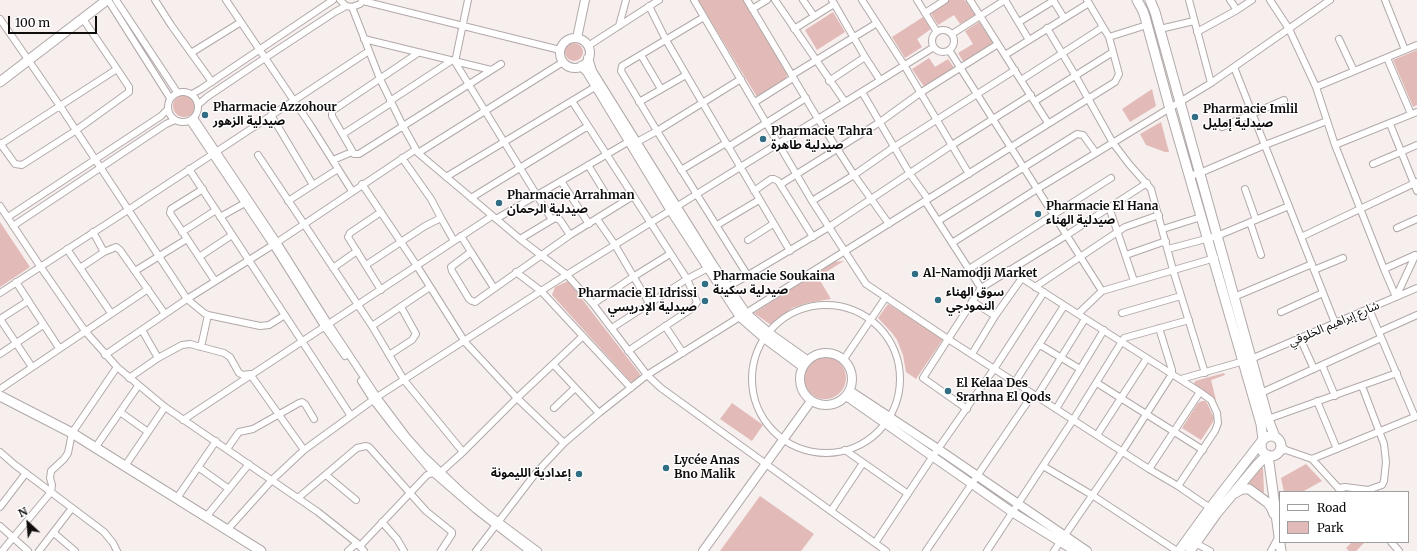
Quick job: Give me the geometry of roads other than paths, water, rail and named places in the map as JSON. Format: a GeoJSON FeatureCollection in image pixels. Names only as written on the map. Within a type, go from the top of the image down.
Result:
{"type":"FeatureCollection","features":[{"type":"Feature","properties":{"kind":"main road"},"geometry":{"type":"LineString","coordinates":[[0,82],[108,0]]}},
{"type":"Feature","properties":{"kind":"main road"},"geometry":{"type":"LineString","coordinates":[[1137,0],[1143,11],[1213,258],[1247,361],[1261,393],[1276,449],[1272,479],[1279,542]]}},
{"type":"Feature","properties":{"kind":"main road"},"geometry":{"type":"LineString","coordinates":[[1150,0],[1160,29],[1234,297],[1261,424],[1261,448],[1265,454],[1276,449]]}},
{"type":"Feature","properties":{"kind":"main road"},"geometry":{"type":"LineString","coordinates":[[0,396],[72,433],[261,551]]}},
{"type":"Feature","properties":{"kind":"main road"},"geometry":{"type":"LineString","coordinates":[[1178,551],[1213,510],[1262,441],[1270,436],[1276,449]]}},
{"type":"Feature","properties":{"kind":"main road"},"geometry":{"type":"LineString","coordinates":[[1227,501],[1257,465],[1276,449]]}},
{"type":"Feature","properties":{"kind":"main road"},"geometry":{"type":"LineString","coordinates":[[1192,547],[1213,510],[1227,501],[1238,490],[1246,488],[1249,489],[1271,507],[1276,519]]}},
{"type":"Feature","properties":{"kind":"street"},"geometry":{"type":"LineString","coordinates":[[108,0],[170,98]]}},
{"type":"Feature","properties":{"kind":"street"},"geometry":{"type":"LineString","coordinates":[[116,0],[177,92]]}},
{"type":"Feature","properties":{"kind":"street"},"geometry":{"type":"LineString","coordinates":[[155,0],[212,82]]}},
{"type":"Feature","properties":{"kind":"street"},"geometry":{"type":"LineString","coordinates":[[226,0],[294,100],[352,191]]}},
{"type":"Feature","properties":{"kind":"street"},"geometry":{"type":"LineString","coordinates":[[192,94],[333,0]]}},
{"type":"Feature","properties":{"kind":"street"},"geometry":{"type":"LineString","coordinates":[[340,0],[349,7],[380,79],[416,152],[567,275],[594,304],[647,375],[661,388],[886,551]]}},
{"type":"Feature","properties":{"kind":"street"},"geometry":{"type":"LineString","coordinates":[[199,104],[207,97],[335,12],[356,6],[363,0],[560,50]]}},
{"type":"Feature","properties":{"kind":"street"},"geometry":{"type":"LineString","coordinates":[[343,134],[453,61],[468,0]]}},
{"type":"Feature","properties":{"kind":"street"},"geometry":{"type":"LineString","coordinates":[[577,38],[586,0]]}},
{"type":"Feature","properties":{"kind":"street"},"geometry":{"type":"LineString","coordinates":[[619,26],[626,0]]}},
{"type":"Feature","properties":{"kind":"street"},"geometry":{"type":"LineString","coordinates":[[588,46],[659,0]]}},
{"type":"Feature","properties":{"kind":"street"},"geometry":{"type":"LineString","coordinates":[[694,0],[812,201],[866,284],[994,369],[1122,452],[1178,486],[1213,510]]}},
{"type":"Feature","properties":{"kind":"street"},"geometry":{"type":"LineString","coordinates":[[747,0],[818,119],[854,175],[889,224]]}},
{"type":"Feature","properties":{"kind":"street"},"geometry":{"type":"LineString","coordinates":[[752,9],[767,0]]}},
{"type":"Feature","properties":{"kind":"street"},"geometry":{"type":"LineString","coordinates":[[774,0],[845,102]]}},
{"type":"Feature","properties":{"kind":"street"},"geometry":{"type":"LineString","coordinates":[[803,0],[814,16]]}},
{"type":"Feature","properties":{"kind":"street"},"geometry":{"type":"LineString","coordinates":[[862,0],[904,65],[969,174]]}},
{"type":"Feature","properties":{"kind":"street"},"geometry":{"type":"LineString","coordinates":[[917,0],[937,32]]}},
{"type":"Feature","properties":{"kind":"street"},"geometry":{"type":"LineString","coordinates":[[925,13],[945,0]]}},
{"type":"Feature","properties":{"kind":"street"},"geometry":{"type":"LineString","coordinates":[[970,0],[1048,123]]}},
{"type":"Feature","properties":{"kind":"street"},"geometry":{"type":"LineString","coordinates":[[952,34],[1005,0],[1029,40]]}},
{"type":"Feature","properties":{"kind":"street"},"geometry":{"type":"LineString","coordinates":[[1019,22],[1053,0],[1064,18]]}},
{"type":"Feature","properties":{"kind":"street"},"geometry":{"type":"LineString","coordinates":[[1189,0],[1212,83]]}},
{"type":"Feature","properties":{"kind":"street"},"geometry":{"type":"LineString","coordinates":[[1230,0],[1237,10]]}},
{"type":"Feature","properties":{"kind":"street"},"geometry":{"type":"LineString","coordinates":[[1197,32],[1252,0]]}},
{"type":"Feature","properties":{"kind":"street"},"geometry":{"type":"LineString","coordinates":[[1270,0],[1289,29],[1316,87],[1335,146],[1396,297]]}},
{"type":"Feature","properties":{"kind":"street"},"geometry":{"type":"LineString","coordinates":[[952,243],[1037,189],[1212,83],[1330,0]]}},
{"type":"Feature","properties":{"kind":"street"},"geometry":{"type":"LineString","coordinates":[[1385,0],[1405,50]]}},
{"type":"Feature","properties":{"kind":"street"},"geometry":{"type":"LineString","coordinates":[[476,551],[535,474],[564,443],[647,375],[1115,82],[1119,74],[1109,37],[1088,1],[1064,18],[1005,54]]}},
{"type":"Feature","properties":{"kind":"street"},"geometry":{"type":"LineString","coordinates":[[794,29],[833,2],[880,80]]}},
{"type":"Feature","properties":{"kind":"street"},"geometry":{"type":"LineString","coordinates":[[649,6],[686,75],[790,251]]}},
{"type":"Feature","properties":{"kind":"street"},"geometry":{"type":"LineString","coordinates":[[704,17],[622,66],[621,69],[656,131],[748,276]]}},
{"type":"Feature","properties":{"kind":"street"},"geometry":{"type":"LineString","coordinates":[[83,19],[117,69],[129,87],[130,91],[22,165],[15,164],[0,144],[117,69]]}},
{"type":"Feature","properties":{"kind":"street"},"geometry":{"type":"LineString","coordinates":[[0,20],[60,106],[187,299],[208,315],[263,326],[269,325],[285,315]]}},
{"type":"Feature","properties":{"kind":"street"},"geometry":{"type":"LineString","coordinates":[[1160,29],[1194,21]]}},
{"type":"Feature","properties":{"kind":"street"},"geometry":{"type":"LineString","coordinates":[[191,53],[241,22]]}},
{"type":"Feature","properties":{"kind":"street"},"geometry":{"type":"LineString","coordinates":[[755,102],[816,60],[876,23]]}},
{"type":"Feature","properties":{"kind":"street"},"geometry":{"type":"LineString","coordinates":[[1109,37],[1147,25]]}},
{"type":"Feature","properties":{"kind":"street"},"geometry":{"type":"LineString","coordinates":[[1021,80],[1103,27]]}},
{"type":"Feature","properties":{"kind":"street"},"geometry":{"type":"LineString","coordinates":[[1047,28],[1113,143],[1129,164],[1147,183],[1154,195],[1173,270],[1205,373]]}},
{"type":"Feature","properties":{"kind":"street"},"geometry":{"type":"LineString","coordinates":[[947,30],[952,34],[954,41],[952,48],[942,52],[934,47],[932,40],[937,32],[947,30]]}},
{"type":"Feature","properties":{"kind":"street"},"geometry":{"type":"LineString","coordinates":[[588,58],[581,66],[571,67],[563,62],[560,56],[560,50],[568,40],[577,38],[585,42],[588,46],[588,58],[592,71],[632,142]]}},
{"type":"Feature","properties":{"kind":"street"},"geometry":{"type":"LineString","coordinates":[[364,39],[491,70]]}},
{"type":"Feature","properties":{"kind":"street"},"geometry":{"type":"LineString","coordinates":[[1339,39],[1354,71]]}},
{"type":"Feature","properties":{"kind":"street"},"geometry":{"type":"LineString","coordinates":[[781,184],[880,122],[920,93],[998,44]]}},
{"type":"Feature","properties":{"kind":"street"},"geometry":{"type":"LineString","coordinates":[[1316,87],[1417,45]]}},
{"type":"Feature","properties":{"kind":"street"},"geometry":{"type":"LineString","coordinates":[[227,530],[272,480],[304,450],[375,399],[465,342],[541,291],[934,47]]}},
{"type":"Feature","properties":{"kind":"street"},"geometry":{"type":"LineString","coordinates":[[949,50],[1102,290]]}},
{"type":"Feature","properties":{"kind":"street"},"geometry":{"type":"LineString","coordinates":[[0,293],[369,51]]}},
{"type":"Feature","properties":{"kind":"street"},"geometry":{"type":"LineString","coordinates":[[1034,102],[1113,52]]}},
{"type":"Feature","properties":{"kind":"street"},"geometry":{"type":"LineString","coordinates":[[418,53],[332,111],[332,116],[354,154],[359,154],[501,64]]}},
{"type":"Feature","properties":{"kind":"street"},"geometry":{"type":"LineString","coordinates":[[641,55],[661,89]]}},
{"type":"Feature","properties":{"kind":"street"},"geometry":{"type":"LineString","coordinates":[[830,81],[865,57]]}},
{"type":"Feature","properties":{"kind":"street"},"geometry":{"type":"LineString","coordinates":[[1335,146],[1414,113],[1387,58]]}},
{"type":"Feature","properties":{"kind":"street"},"geometry":{"type":"LineString","coordinates":[[453,61],[485,110],[552,220]]}},
{"type":"Feature","properties":{"kind":"street"},"geometry":{"type":"LineString","coordinates":[[105,355],[187,299],[304,224],[402,158],[416,152],[563,62]]}},
{"type":"Feature","properties":{"kind":"street"},"geometry":{"type":"LineString","coordinates":[[581,66],[632,142],[710,267],[743,315],[766,335],[805,363]]}},
{"type":"Feature","properties":{"kind":"street"},"geometry":{"type":"LineString","coordinates":[[1234,67],[1335,323]]}},
{"type":"Feature","properties":{"kind":"street"},"geometry":{"type":"LineString","coordinates":[[812,201],[1015,70]]}},
{"type":"Feature","properties":{"kind":"street"},"geometry":{"type":"LineString","coordinates":[[639,102],[686,75]]}},
{"type":"Feature","properties":{"kind":"street"},"geometry":{"type":"LineString","coordinates":[[183,420],[250,374],[302,342],[461,236],[606,155],[656,131],[741,79]]}},
{"type":"Feature","properties":{"kind":"street"},"geometry":{"type":"LineString","coordinates":[[446,177],[595,87]]}},
{"type":"Feature","properties":{"kind":"street"},"geometry":{"type":"LineString","coordinates":[[13,226],[166,124],[175,120],[185,122],[192,119],[199,109],[199,104],[198,100],[192,94],[187,92],[177,92],[170,98],[168,108],[169,113],[175,120]]}},
{"type":"Feature","properties":{"kind":"street"},"geometry":{"type":"LineString","coordinates":[[862,92],[938,221],[981,288]]}},
{"type":"Feature","properties":{"kind":"street"},"geometry":{"type":"LineString","coordinates":[[728,287],[829,227],[1030,95]]}},
{"type":"Feature","properties":{"kind":"street"},"geometry":{"type":"LineString","coordinates":[[681,170],[767,123],[806,98]]}},
{"type":"Feature","properties":{"kind":"street"},"geometry":{"type":"LineString","coordinates":[[1222,127],[1284,100]]}},
{"type":"Feature","properties":{"kind":"street"},"geometry":{"type":"LineString","coordinates":[[572,101],[686,279],[697,302],[694,307],[628,351]]}},
{"type":"Feature","properties":{"kind":"street"},"geometry":{"type":"LineString","coordinates":[[8,217],[161,116],[168,108]]}},
{"type":"Feature","properties":{"kind":"street"},"geometry":{"type":"LineString","coordinates":[[271,116],[313,185]]}},
{"type":"Feature","properties":{"kind":"street"},"geometry":{"type":"LineString","coordinates":[[192,119],[275,243],[326,325],[405,441],[432,472],[463,500],[538,551]]}},
{"type":"Feature","properties":{"kind":"street"},"geometry":{"type":"LineString","coordinates":[[1189,176],[1200,173],[1265,145],[1327,121]]}},
{"type":"Feature","properties":{"kind":"street"},"geometry":{"type":"LineString","coordinates":[[1390,124],[1416,183],[1417,191]]}},
{"type":"Feature","properties":{"kind":"street"},"geometry":{"type":"LineString","coordinates":[[471,198],[588,126]]}},
{"type":"Feature","properties":{"kind":"street"},"geometry":{"type":"LineString","coordinates":[[938,221],[1077,134],[1083,135],[1096,153]]}},
{"type":"Feature","properties":{"kind":"street"},"geometry":{"type":"LineString","coordinates":[[1373,164],[1417,145]]}},
{"type":"Feature","properties":{"kind":"street"},"geometry":{"type":"LineString","coordinates":[[214,152],[245,203],[275,243]]}},
{"type":"Feature","properties":{"kind":"street"},"geometry":{"type":"LineString","coordinates":[[333,160],[352,152]]}},
{"type":"Feature","properties":{"kind":"street"},"geometry":{"type":"LineString","coordinates":[[258,155],[358,304],[404,380],[463,452]]}},
{"type":"Feature","properties":{"kind":"street"},"geometry":{"type":"LineString","coordinates":[[402,158],[430,199],[454,241]]}},
{"type":"Feature","properties":{"kind":"street"},"geometry":{"type":"LineString","coordinates":[[588,165],[604,191]]}},
{"type":"Feature","properties":{"kind":"street"},"geometry":{"type":"LineString","coordinates":[[189,169],[351,416]]}},
{"type":"Feature","properties":{"kind":"street"},"geometry":{"type":"LineString","coordinates":[[288,201],[338,169]]}},
{"type":"Feature","properties":{"kind":"street"},"geometry":{"type":"LineString","coordinates":[[969,269],[1111,178]]}},
{"type":"Feature","properties":{"kind":"street"},"geometry":{"type":"LineString","coordinates":[[754,191],[771,180],[776,179],[781,184],[813,237]]}},
{"type":"Feature","properties":{"kind":"street"},"geometry":{"type":"LineString","coordinates":[[561,181],[590,224]]}},
{"type":"Feature","properties":{"kind":"street"},"geometry":{"type":"LineString","coordinates":[[967,409],[923,378],[981,288],[1147,183]]}},
{"type":"Feature","properties":{"kind":"street"},"geometry":{"type":"LineString","coordinates":[[1301,236],[1416,183]]}},
{"type":"Feature","properties":{"kind":"street"},"geometry":{"type":"LineString","coordinates":[[362,184],[417,266],[465,342],[517,398],[564,443]]}},
{"type":"Feature","properties":{"kind":"street"},"geometry":{"type":"LineString","coordinates":[[203,189],[171,209],[170,215],[215,281]]}},
{"type":"Feature","properties":{"kind":"street"},"geometry":{"type":"LineString","coordinates":[[1245,189],[1261,255]]}},
{"type":"Feature","properties":{"kind":"street"},"geometry":{"type":"LineString","coordinates":[[471,252],[451,267],[469,299],[475,302],[570,235],[633,196]]}},
{"type":"Feature","properties":{"kind":"street"},"geometry":{"type":"LineString","coordinates":[[717,226],[759,200]]}},
{"type":"Feature","properties":{"kind":"street"},"geometry":{"type":"LineString","coordinates":[[220,217],[245,203]]}},
{"type":"Feature","properties":{"kind":"street"},"geometry":{"type":"LineString","coordinates":[[0,206],[85,331],[117,367],[165,407],[334,524],[364,551]]}},
{"type":"Feature","properties":{"kind":"street"},"geometry":{"type":"LineString","coordinates":[[1168,248],[1217,236],[1289,206]]}},
{"type":"Feature","properties":{"kind":"street"},"geometry":{"type":"LineString","coordinates":[[1109,207],[1126,254],[1134,282]]}},
{"type":"Feature","properties":{"kind":"street"},"geometry":{"type":"LineString","coordinates":[[182,232],[216,210]]}},
{"type":"Feature","properties":{"kind":"street"},"geometry":{"type":"LineString","coordinates":[[381,212],[349,234],[349,239],[381,290]]}},
{"type":"Feature","properties":{"kind":"street"},"geometry":{"type":"LineString","coordinates":[[1035,287],[1117,232],[1134,223],[1159,215]]}},
{"type":"Feature","properties":{"kind":"street"},"geometry":{"type":"LineString","coordinates":[[1163,229],[1201,217]]}},
{"type":"Feature","properties":{"kind":"street"},"geometry":{"type":"LineString","coordinates":[[366,265],[425,226],[441,218]]}},
{"type":"Feature","properties":{"kind":"street"},"geometry":{"type":"LineString","coordinates":[[520,238],[555,218],[560,220],[570,235]]}},
{"type":"Feature","properties":{"kind":"street"},"geometry":{"type":"LineString","coordinates":[[597,219],[615,245],[649,303]]}},
{"type":"Feature","properties":{"kind":"street"},"geometry":{"type":"LineString","coordinates":[[1397,228],[1417,219]]}},
{"type":"Feature","properties":{"kind":"street"},"geometry":{"type":"LineString","coordinates":[[748,240],[773,224]]}},
{"type":"Feature","properties":{"kind":"street"},"geometry":{"type":"LineString","coordinates":[[93,232],[104,252]]}},
{"type":"Feature","properties":{"kind":"street"},"geometry":{"type":"LineString","coordinates":[[198,256],[232,235]]}},
{"type":"Feature","properties":{"kind":"street"},"geometry":{"type":"LineString","coordinates":[[461,236],[494,288]]}},
{"type":"Feature","properties":{"kind":"street"},"geometry":{"type":"LineString","coordinates":[[135,270],[187,239]]}},
{"type":"Feature","properties":{"kind":"street"},"geometry":{"type":"LineString","coordinates":[[1126,254],[1166,241]]}},
{"type":"Feature","properties":{"kind":"street"},"geometry":{"type":"LineString","coordinates":[[80,268],[104,252],[112,248],[118,248],[165,314]]}},
{"type":"Feature","properties":{"kind":"street"},"geometry":{"type":"LineString","coordinates":[[67,249],[111,313]]}},
{"type":"Feature","properties":{"kind":"street"},"geometry":{"type":"LineString","coordinates":[[333,268],[357,251]]}},
{"type":"Feature","properties":{"kind":"street"},"geometry":{"type":"LineString","coordinates":[[594,304],[670,254]]}},
{"type":"Feature","properties":{"kind":"street"},"geometry":{"type":"LineString","coordinates":[[1078,314],[1102,290],[1134,282],[1223,255]]}},
{"type":"Feature","properties":{"kind":"street"},"geometry":{"type":"LineString","coordinates":[[1384,269],[1416,257]]}},
{"type":"Feature","properties":{"kind":"street"},"geometry":{"type":"LineString","coordinates":[[1396,297],[1416,257]]}},
{"type":"Feature","properties":{"kind":"street"},"geometry":{"type":"LineString","coordinates":[[1234,297],[1313,267],[1343,258]]}},
{"type":"Feature","properties":{"kind":"street"},"geometry":{"type":"LineString","coordinates":[[612,328],[686,279],[710,267]]}},
{"type":"Feature","properties":{"kind":"street"},"geometry":{"type":"LineString","coordinates":[[710,267],[728,287],[743,315]]}},
{"type":"Feature","properties":{"kind":"street"},"geometry":{"type":"LineString","coordinates":[[1009,270],[1181,379],[1211,400],[1218,418],[1215,431],[1178,486]]}},
{"type":"Feature","properties":{"kind":"street"},"geometry":{"type":"LineString","coordinates":[[516,272],[541,291],[631,388]]}},
{"type":"Feature","properties":{"kind":"street"},"geometry":{"type":"LineString","coordinates":[[972,354],[995,316],[1022,278]]}},
{"type":"Feature","properties":{"kind":"street"},"geometry":{"type":"LineString","coordinates":[[16,282],[59,348]]}},
{"type":"Feature","properties":{"kind":"street"},"geometry":{"type":"LineString","coordinates":[[372,326],[430,287]]}},
{"type":"Feature","properties":{"kind":"street","name":"شارع إبراهيم الخلوقي"},"geometry":{"type":"LineString","coordinates":[[1181,379],[1247,361],[1417,288]]}},
{"type":"Feature","properties":{"kind":"street"},"geometry":{"type":"LineString","coordinates":[[0,389],[148,289]]}},
{"type":"Feature","properties":{"kind":"street"},"geometry":{"type":"LineString","coordinates":[[875,543],[933,456],[994,369],[1044,292]]}},
{"type":"Feature","properties":{"kind":"street"},"geometry":{"type":"LineString","coordinates":[[1281,312],[1323,293]]}},
{"type":"Feature","properties":{"kind":"street"},"geometry":{"type":"LineString","coordinates":[[1122,313],[1181,296]]}},
{"type":"Feature","properties":{"kind":"street"},"geometry":{"type":"LineString","coordinates":[[844,359],[886,297]]}},
{"type":"Feature","properties":{"kind":"street"},"geometry":{"type":"LineString","coordinates":[[28,301],[0,319],[32,367]]}},
{"type":"Feature","properties":{"kind":"street"},"geometry":{"type":"LineString","coordinates":[[972,301],[995,316]]}},
{"type":"Feature","properties":{"kind":"street"},"geometry":{"type":"LineString","coordinates":[[828,305],[850,309],[870,320],[881,329],[890,341],[896,354],[899,368],[900,384],[897,401],[888,420],[870,438],[845,450],[824,453],[802,449],[783,439],[769,426],[759,411],[753,393],[752,374],[756,355],[766,335],[785,317],[806,308],[828,305]]}},
{"type":"Feature","properties":{"kind":"street"},"geometry":{"type":"LineString","coordinates":[[389,355],[412,340],[416,334],[401,306]]}},
{"type":"Feature","properties":{"kind":"street"},"geometry":{"type":"LineString","coordinates":[[1016,382],[1064,306]]}},
{"type":"Feature","properties":{"kind":"street"},"geometry":{"type":"LineString","coordinates":[[1312,459],[1416,416],[1369,309]]}},
{"type":"Feature","properties":{"kind":"street"},"geometry":{"type":"LineString","coordinates":[[201,347],[208,315]]}},
{"type":"Feature","properties":{"kind":"street"},"geometry":{"type":"LineString","coordinates":[[1379,332],[1417,315]]}},
{"type":"Feature","properties":{"kind":"street"},"geometry":{"type":"LineString","coordinates":[[926,551],[1035,395],[1085,319]]}},
{"type":"Feature","properties":{"kind":"street"},"geometry":{"type":"LineString","coordinates":[[989,550],[1012,512],[1044,466],[1124,338],[1189,320]]}},
{"type":"Feature","properties":{"kind":"street"},"geometry":{"type":"LineString","coordinates":[[0,354],[43,325]]}},
{"type":"Feature","properties":{"kind":"street"},"geometry":{"type":"LineString","coordinates":[[665,326],[684,353]]}},
{"type":"Feature","properties":{"kind":"street"},"geometry":{"type":"LineString","coordinates":[[1054,551],[1122,452],[1172,374],[1159,328]]}},
{"type":"Feature","properties":{"kind":"street"},"geometry":{"type":"LineString","coordinates":[[142,330],[158,358]]}},
{"type":"Feature","properties":{"kind":"street"},"geometry":{"type":"LineString","coordinates":[[1056,409],[1104,330]]}},
{"type":"Feature","properties":{"kind":"street"},"geometry":{"type":"LineString","coordinates":[[348,551],[382,522],[428,474],[440,471],[463,452],[517,398],[583,336]]}},
{"type":"Feature","properties":{"kind":"street"},"geometry":{"type":"LineString","coordinates":[[1300,338],[1314,369]]}},
{"type":"Feature","properties":{"kind":"street"},"geometry":{"type":"LineString","coordinates":[[1261,393],[1381,338]]}},
{"type":"Feature","properties":{"kind":"street"},"geometry":{"type":"LineString","coordinates":[[129,378],[158,358],[182,345],[190,344],[224,353],[230,357],[239,373],[243,375],[250,374]]}},
{"type":"Feature","properties":{"kind":"street"},"geometry":{"type":"LineString","coordinates":[[1040,345],[1080,369]]}},
{"type":"Feature","properties":{"kind":"street"},"geometry":{"type":"LineString","coordinates":[[825,352],[835,354],[844,359],[852,374],[848,394],[838,402],[829,405],[820,404],[811,400],[804,394],[800,385],[800,376],[805,363],[816,355],[825,352]]}},
{"type":"Feature","properties":{"kind":"street"},"geometry":{"type":"LineString","coordinates":[[1096,435],[1147,358]]}},
{"type":"Feature","properties":{"kind":"street"},"geometry":{"type":"LineString","coordinates":[[553,364],[599,413]]}},
{"type":"Feature","properties":{"kind":"street"},"geometry":{"type":"LineString","coordinates":[[1322,365],[1334,396]]}},
{"type":"Feature","properties":{"kind":"street"},"geometry":{"type":"LineString","coordinates":[[2,551],[51,492],[51,471],[64,459],[68,453],[72,433],[117,367]]}},
{"type":"Feature","properties":{"kind":"street"},"geometry":{"type":"LineString","coordinates":[[1268,419],[1396,373]]}},
{"type":"Feature","properties":{"kind":"street"},"geometry":{"type":"LineString","coordinates":[[250,374],[304,450]]}},
{"type":"Feature","properties":{"kind":"street"},"geometry":{"type":"LineString","coordinates":[[1096,383],[1203,450]]}},
{"type":"Feature","properties":{"kind":"street"},"geometry":{"type":"LineString","coordinates":[[95,448],[138,386]]}},
{"type":"Feature","properties":{"kind":"street"},"geometry":{"type":"LineString","coordinates":[[1276,449],[1312,459],[1340,490],[1345,487],[1368,490],[1382,485],[1386,474],[1385,451],[1380,432],[1362,386]]}},
{"type":"Feature","properties":{"kind":"street"},"geometry":{"type":"LineString","coordinates":[[554,408],[575,388]]}},
{"type":"Feature","properties":{"kind":"street"},"geometry":{"type":"LineString","coordinates":[[1149,469],[1200,392]]}},
{"type":"Feature","properties":{"kind":"street"},"geometry":{"type":"LineString","coordinates":[[848,394],[888,420],[938,449],[1012,512],[1087,551]]}},
{"type":"Feature","properties":{"kind":"street"},"geometry":{"type":"LineString","coordinates":[[375,399],[424,456],[497,524],[529,551]]}},
{"type":"Feature","properties":{"kind":"street"},"geometry":{"type":"LineString","coordinates":[[703,551],[811,400]]}},
{"type":"Feature","properties":{"kind":"street"},"geometry":{"type":"LineString","coordinates":[[1318,401],[1337,449]]}},
{"type":"Feature","properties":{"kind":"street"},"geometry":{"type":"LineString","coordinates":[[227,449],[238,432],[253,429],[299,402],[302,402],[314,419]]}},
{"type":"Feature","properties":{"kind":"street"},"geometry":{"type":"LineString","coordinates":[[126,466],[165,407]]}},
{"type":"Feature","properties":{"kind":"street"},"geometry":{"type":"LineString","coordinates":[[120,412],[148,432]]}},
{"type":"Feature","properties":{"kind":"street"},"geometry":{"type":"LineString","coordinates":[[888,420],[933,456],[1018,503],[1075,551]]}},
{"type":"Feature","properties":{"kind":"street"},"geometry":{"type":"LineString","coordinates":[[177,498],[216,441]]}},
{"type":"Feature","properties":{"kind":"street"},"geometry":{"type":"LineString","coordinates":[[298,498],[357,448],[366,446],[369,447],[409,494],[426,511],[452,532],[451,537],[441,551]]}},
{"type":"Feature","properties":{"kind":"street"},"geometry":{"type":"LineString","coordinates":[[845,450],[908,494]]}},
{"type":"Feature","properties":{"kind":"street"},"geometry":{"type":"LineString","coordinates":[[0,452],[26,474],[109,537],[117,551]]}},
{"type":"Feature","properties":{"kind":"street"},"geometry":{"type":"LineString","coordinates":[[831,511],[863,463]]}},
{"type":"Feature","properties":{"kind":"street"},"geometry":{"type":"LineString","coordinates":[[206,516],[249,464]]}},
{"type":"Feature","properties":{"kind":"street"},"geometry":{"type":"LineString","coordinates":[[1044,466],[1092,495],[1178,551]]}},
{"type":"Feature","properties":{"kind":"street"},"geometry":{"type":"LineString","coordinates":[[198,467],[229,489]]}},
{"type":"Feature","properties":{"kind":"street"},"geometry":{"type":"LineString","coordinates":[[0,507],[26,474]]}},
{"type":"Feature","properties":{"kind":"street"},"geometry":{"type":"LineString","coordinates":[[326,475],[356,500]]}},
{"type":"Feature","properties":{"kind":"street"},"geometry":{"type":"LineString","coordinates":[[39,551],[54,534],[72,508]]}},
{"type":"Feature","properties":{"kind":"street"},"geometry":{"type":"LineString","coordinates":[[382,522],[397,539],[404,551]]}},
{"type":"Feature","properties":{"kind":"street"},"geometry":{"type":"LineString","coordinates":[[0,526],[28,551]]}},
{"type":"Feature","properties":{"kind":"street"},"geometry":{"type":"LineString","coordinates":[[54,534],[75,551]]}},
{"type":"Feature","properties":{"kind":"street"},"geometry":{"type":"LineString","coordinates":[[1271,551],[1278,538]]}},
{"type":"Feature","properties":{"kind":"street"},"geometry":{"type":"LineString","coordinates":[[1392,543],[1399,551]]}},
{"type":"Feature","properties":{"kind":"street"},"geometry":{"type":"LineString","coordinates":[[1192,547],[1210,551]]}},
{"type":"Feature","properties":{"kind":"place","name":"Pharmacie Azzohour صيدلية الزهور"},"geometry":{"type":"Point","coordinates":[205,115]}},
{"type":"Feature","properties":{"kind":"place","name":"Pharmacie Imlil صيدلية إمليل"},"geometry":{"type":"Point","coordinates":[1195,117]}},
{"type":"Feature","properties":{"kind":"place","name":"Pharmacie Tahra صيدلية طاهرة"},"geometry":{"type":"Point","coordinates":[763,139]}},
{"type":"Feature","properties":{"kind":"place","name":"Pharmacie Arrahman صيدلية الرحمان"},"geometry":{"type":"Point","coordinates":[499,203]}},
{"type":"Feature","properties":{"kind":"place","name":"Pharmacie El Hana صيدلية الهناء"},"geometry":{"type":"Point","coordinates":[1038,214]}},
{"type":"Feature","properties":{"kind":"place","name":"Al-Namodji Market"},"geometry":{"type":"Point","coordinates":[915,274]}},
{"type":"Feature","properties":{"kind":"place","name":"Pharmacie Soukaina صيدلية سكينة"},"geometry":{"type":"Point","coordinates":[705,284]}},
{"type":"Feature","properties":{"kind":"place","name":"سوق الهناء النمودجي"},"geometry":{"type":"Point","coordinates":[938,300]}},
{"type":"Feature","properties":{"kind":"place","name":"Pharmacie El Idrissi صيدلية الإدريسي"},"geometry":{"type":"Point","coordinates":[705,301]}},
{"type":"Feature","properties":{"kind":"place","name":"El Kelaa Des Srarhna El Qods"},"geometry":{"type":"Point","coordinates":[948,391]}},
{"type":"Feature","properties":{"kind":"place","name":"Lycée Anas Bno Malik"},"geometry":{"type":"Point","coordinates":[666,468]}},
{"type":"Feature","properties":{"kind":"place","name":"إعدادية الليمونة"},"geometry":{"type":"Point","coordinates":[579,474]}}]}
